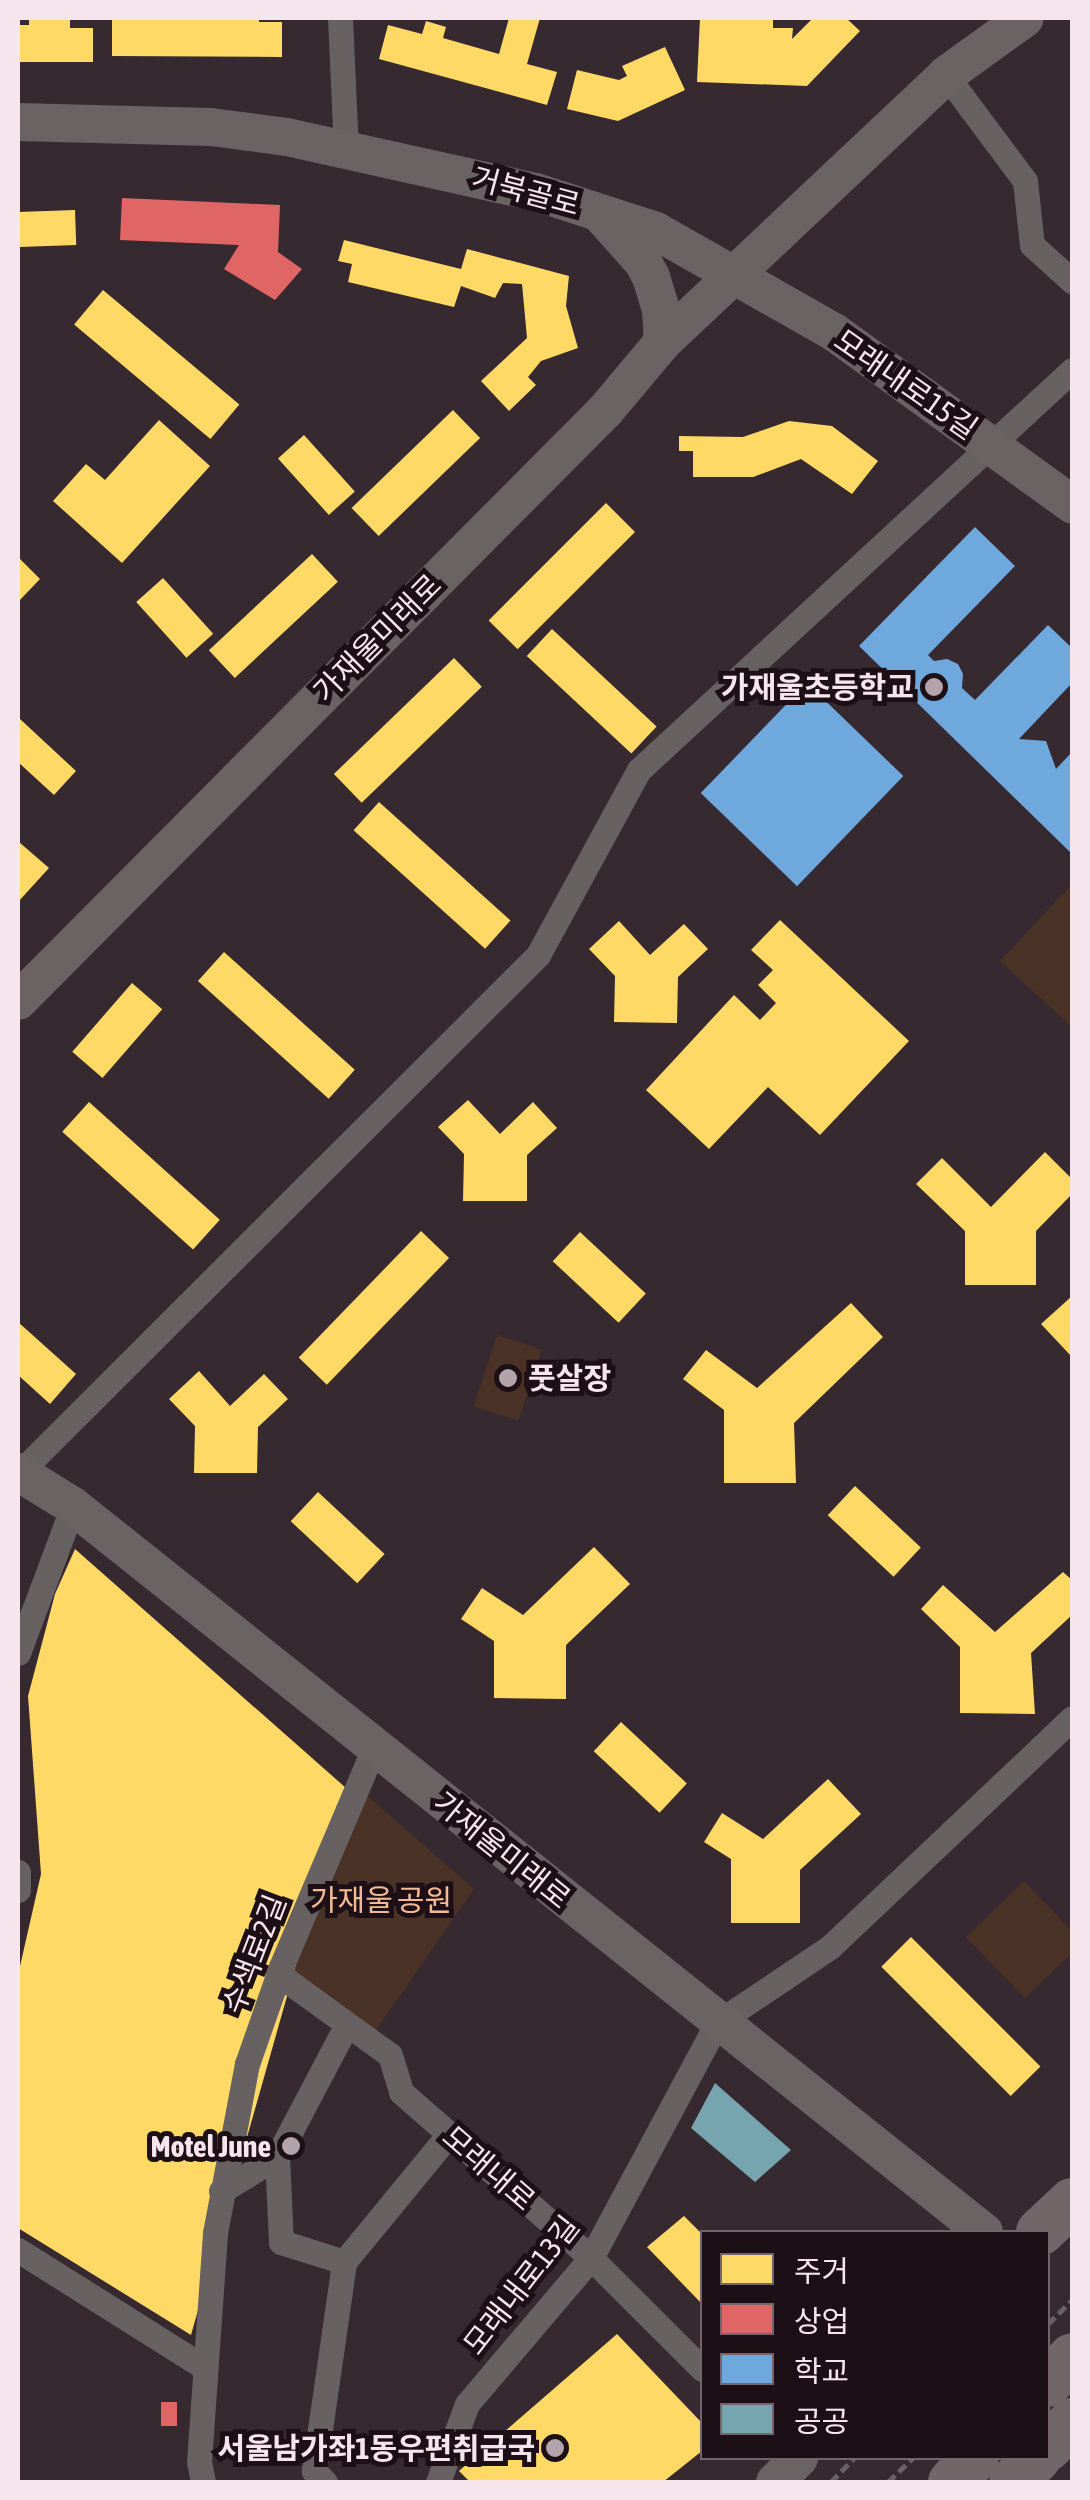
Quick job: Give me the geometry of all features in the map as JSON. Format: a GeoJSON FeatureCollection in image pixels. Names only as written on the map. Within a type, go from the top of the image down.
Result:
{"type":"FeatureCollection","features":[{"type":"Feature","properties":{"kind":"highway"},"geometry":{"type":"LineString","coordinates":[[1042,2230],[1072,2202]]}},
{"type":"Feature","properties":{"kind":"highway"},"geometry":{"type":"LineString","coordinates":[[1050,2381],[1072,2358]]}},
{"type":"Feature","properties":{"kind":"highway"},"geometry":{"type":"LineString","coordinates":[[1050,2445],[1072,2422]]}},
{"type":"Feature","properties":{"kind":"highway"},"geometry":{"type":"LineString","coordinates":[[952,2482],[972,2460]]}},
{"type":"Feature","properties":{"kind":"highway"},"geometry":{"type":"LineString","coordinates":[[1013,2482],[1035,2460]]}},
{"type":"Feature","properties":{"kind":"main road"},"geometry":{"type":"LineString","coordinates":[[734,273],[946,74],[1024,18]]}},
{"type":"Feature","properties":{"kind":"main road","name":"거북골로"},"geometry":{"type":"LineString","coordinates":[[18,122],[212,128],[346,150],[494,182],[596,210],[656,231],[734,273]]}},
{"type":"Feature","properties":{"kind":"main road"},"geometry":{"type":"LineString","coordinates":[[596,210],[643,262],[658,296],[663,342]]}},
{"type":"Feature","properties":{"kind":"main road","name":"가재울미래로"},"geometry":{"type":"LineString","coordinates":[[18,1001],[604,411],[663,342],[734,273]]}},
{"type":"Feature","properties":{"kind":"main road","name":"모래내로15길"},"geometry":{"type":"LineString","coordinates":[[734,273],[834,332],[1072,504]]}},
{"type":"Feature","properties":{"kind":"main road","name":"가재울미래로"},"geometry":{"type":"LineString","coordinates":[[18,1472],[74,1506],[717,2023],[981,2230]]}},
{"type":"Feature","properties":{"kind":"main road"},"geometry":{"type":"LineString","coordinates":[[1019,2230],[1072,2179]]}},
{"type":"Feature","properties":{"kind":"street"},"geometry":{"type":"LineString","coordinates":[[340,18],[346,150]]}},
{"type":"Feature","properties":{"kind":"street"},"geometry":{"type":"LineString","coordinates":[[946,74],[1024,180],[1032,245],[1072,281]]}},
{"type":"Feature","properties":{"kind":"street"},"geometry":{"type":"LineString","coordinates":[[18,1472],[538,955],[639,770],[1072,370]]}},
{"type":"Feature","properties":{"kind":"street"},"geometry":{"type":"LineString","coordinates":[[18,1652],[74,1506]]}},
{"type":"Feature","properties":{"kind":"street"},"geometry":{"type":"LineString","coordinates":[[717,2023],[830,1947],[1072,1718]]}},
{"type":"Feature","properties":{"kind":"street","name":"수색로2길"},"geometry":{"type":"LineString","coordinates":[[203,2482],[199,2462],[204,2367],[221,2192],[246,2064],[278,1974],[374,1748]]}},
{"type":"Feature","properties":{"kind":"street"},"geometry":{"type":"LineString","coordinates":[[18,1872],[18,1890]]}},
{"type":"Feature","properties":{"kind":"street","name":"모래내로"},"geometry":{"type":"LineString","coordinates":[[278,1974],[390,2054],[401,2092],[591,2258],[700,2368]]}},
{"type":"Feature","properties":{"kind":"street","name":"모래내로13길"},"geometry":{"type":"LineString","coordinates":[[438,2482],[467,2404],[591,2258],[717,2023]]}},
{"type":"Feature","properties":{"kind":"street"},"geometry":{"type":"LineString","coordinates":[[221,2192],[277,2157],[348,2024]]}},
{"type":"Feature","properties":{"kind":"street"},"geometry":{"type":"LineString","coordinates":[[325,2482],[314,2471],[344,2262],[450,2132]]}},
{"type":"Feature","properties":{"kind":"street"},"geometry":{"type":"LineString","coordinates":[[277,2157],[281,2242],[344,2262]]}},
{"type":"Feature","properties":{"kind":"street"},"geometry":{"type":"LineString","coordinates":[[18,2250],[204,2367]]}},
{"type":"Feature","properties":{"kind":"path"},"geometry":{"type":"LineString","coordinates":[[1050,2322],[1072,2300]]}},
{"type":"Feature","properties":{"kind":"path"},"geometry":{"type":"LineString","coordinates":[[831,2482],[852,2460]]}},
{"type":"Feature","properties":{"kind":"path"},"geometry":{"type":"LineString","coordinates":[[888,2482],[912,2460]]}},
{"type":"Feature","properties":{"kind":"green space"},"geometry":{"type":"Polygon","coordinates":[[[1072,884],[1072,1027],[1000,961],[1072,884]]]}},
{"type":"Feature","properties":{"kind":"green space","name":"풋살장"},"geometry":{"type":"Polygon","coordinates":[[[497,1335],[542,1350],[519,1421],[474,1406],[497,1335]]]}},
{"type":"Feature","properties":{"kind":"green space","name":"가재울 공원"},"geometry":{"type":"Polygon","coordinates":[[[355,1785],[474,1889],[369,2040],[281,1967],[355,1785]]]}},
{"type":"Feature","properties":{"kind":"green space"},"geometry":{"type":"Polygon","coordinates":[[[1024,1881],[1072,1931],[1072,1953],[1025,1998],[966,1937],[1024,1881]]]}},
{"type":"Feature","properties":{"kind":"building: 주거"},"geometry":{"type":"Polygon","coordinates":[[[29,18],[70,18],[70,28],[93,28],[93,62],[18,62],[18,25],[29,25],[29,18]]]}},
{"type":"Feature","properties":{"kind":"building: 주거"},"geometry":{"type":"Polygon","coordinates":[[[259,18],[259,22],[282,22],[282,57],[112,56],[112,19],[259,18]]]}},
{"type":"Feature","properties":{"kind":"building: 주거"},"geometry":{"type":"Polygon","coordinates":[[[509,18],[540,18],[527,64],[557,72],[547,105],[379,59],[388,25],[422,34],[426,21],[446,27],[443,38],[499,54],[509,18]]]}},
{"type":"Feature","properties":{"kind":"building: 주거"},"geometry":{"type":"Polygon","coordinates":[[[700,18],[773,18],[773,28],[793,28],[792,39],[813,18],[846,18],[860,31],[807,86],[697,82],[700,18]]]}},
{"type":"Feature","properties":{"kind":"building: 주거"},"geometry":{"type":"Polygon","coordinates":[[[665,47],[685,90],[618,121],[567,109],[577,70],[619,80],[627,76],[622,66],[665,47]]]}},
{"type":"Feature","properties":{"kind":"building: 주거"},"geometry":{"type":"Polygon","coordinates":[[[75,210],[76,245],[19,247],[18,212],[75,210]]]}},
{"type":"Feature","properties":{"kind":"building: 주거"},"geometry":{"type":"Polygon","coordinates":[[[344,240],[461,269],[467,249],[569,276],[566,306],[578,348],[541,361],[528,377],[536,385],[509,411],[481,381],[527,338],[522,284],[503,283],[495,298],[461,286],[454,307],[348,282],[352,264],[338,261],[344,240]]]}},
{"type":"Feature","properties":{"kind":"building: 주거"},"geometry":{"type":"Polygon","coordinates":[[[103,290],[239,404],[210,439],[74,324],[103,290]]]}},
{"type":"Feature","properties":{"kind":"building: 주거"},"geometry":{"type":"Polygon","coordinates":[[[453,410],[480,438],[379,536],[352,508],[453,410]]]}},
{"type":"Feature","properties":{"kind":"building: 주거"},"geometry":{"type":"Polygon","coordinates":[[[159,420],[210,466],[122,563],[53,501],[86,464],[105,480],[159,420]]]}},
{"type":"Feature","properties":{"kind":"building: 주거"},"geometry":{"type":"Polygon","coordinates":[[[789,421],[832,426],[878,461],[852,494],[801,459],[753,477],[693,477],[693,451],[679,451],[679,436],[743,437],[789,421]]]}},
{"type":"Feature","properties":{"kind":"building: 주거"},"geometry":{"type":"Polygon","coordinates":[[[304,435],[355,491],[329,515],[278,458],[304,435]]]}},
{"type":"Feature","properties":{"kind":"building: 주거"},"geometry":{"type":"Polygon","coordinates":[[[606,503],[635,532],[518,649],[489,620],[606,503]]]}},
{"type":"Feature","properties":{"kind":"building: 주거"},"geometry":{"type":"Polygon","coordinates":[[[312,554],[338,582],[235,678],[209,650],[312,554]]]}},
{"type":"Feature","properties":{"kind":"building: 주거"},"geometry":{"type":"Polygon","coordinates":[[[18,557],[40,579],[18,602],[18,557]]]}},
{"type":"Feature","properties":{"kind":"building: 주거"},"geometry":{"type":"Polygon","coordinates":[[[163,578],[213,634],[186,658],[136,602],[163,578]]]}},
{"type":"Feature","properties":{"kind":"building: 주거"},"geometry":{"type":"Polygon","coordinates":[[[552,629],[657,727],[631,754],[527,656],[552,629]]]}},
{"type":"Feature","properties":{"kind":"building: 주거"},"geometry":{"type":"Polygon","coordinates":[[[454,658],[482,687],[362,803],[334,774],[454,658]]]}},
{"type":"Feature","properties":{"kind":"building: 주거"},"geometry":{"type":"Polygon","coordinates":[[[20,719],[76,771],[54,795],[18,762],[20,719]]]}},
{"type":"Feature","properties":{"kind":"building: 주거"},"geometry":{"type":"Polygon","coordinates":[[[379,802],[511,920],[485,949],[354,830],[379,802]]]}},
{"type":"Feature","properties":{"kind":"building: 주거"},"geometry":{"type":"Polygon","coordinates":[[[18,844],[49,868],[18,902],[18,844]]]}},
{"type":"Feature","properties":{"kind":"building: 주거"},"geometry":{"type":"Polygon","coordinates":[[[780,920],[909,1041],[820,1135],[768,1087],[709,1149],[646,1090],[734,995],[760,1020],[776,1003],[758,985],[773,970],[751,950],[780,920]]]}},
{"type":"Feature","properties":{"kind":"building: 주거"},"geometry":{"type":"Polygon","coordinates":[[[619,921],[650,955],[684,924],[708,949],[678,977],[677,1023],[614,1022],[615,976],[589,949],[619,921]]]}},
{"type":"Feature","properties":{"kind":"building: 주거"},"geometry":{"type":"Polygon","coordinates":[[[224,952],[355,1070],[329,1099],[198,981],[224,952]]]}},
{"type":"Feature","properties":{"kind":"building: 주거"},"geometry":{"type":"Polygon","coordinates":[[[132,983],[162,1009],[102,1078],[72,1052],[132,983]]]}},
{"type":"Feature","properties":{"kind":"building: 주거"},"geometry":{"type":"Polygon","coordinates":[[[468,1100],[500,1134],[533,1102],[557,1128],[527,1155],[527,1201],[463,1201],[464,1154],[438,1127],[468,1100]]]}},
{"type":"Feature","properties":{"kind":"building: 주거"},"geometry":{"type":"Polygon","coordinates":[[[89,1102],[220,1220],[193,1249],[62,1132],[89,1102]]]}},
{"type":"Feature","properties":{"kind":"building: 주거"},"geometry":{"type":"Polygon","coordinates":[[[1045,1152],[1072,1179],[1072,1194],[1036,1231],[1036,1285],[965,1285],[965,1231],[916,1184],[942,1158],[991,1207],[1045,1152]]]}},
{"type":"Feature","properties":{"kind":"building: 주거"},"geometry":{"type":"Polygon","coordinates":[[[421,1231],[449,1258],[327,1385],[299,1358],[421,1231]]]}},
{"type":"Feature","properties":{"kind":"building: 주거"},"geometry":{"type":"Polygon","coordinates":[[[580,1232],[646,1293],[619,1323],[553,1261],[580,1232]]]}},
{"type":"Feature","properties":{"kind":"building: 주거"},"geometry":{"type":"Polygon","coordinates":[[[1072,1299],[1072,1357],[1041,1324],[1072,1299]]]}},
{"type":"Feature","properties":{"kind":"building: 주거"},"geometry":{"type":"Polygon","coordinates":[[[851,1303],[883,1337],[794,1423],[796,1483],[724,1483],[724,1410],[683,1379],[706,1350],[757,1388],[851,1303]]]}},
{"type":"Feature","properties":{"kind":"building: 주거"},"geometry":{"type":"Polygon","coordinates":[[[18,1322],[76,1374],[50,1404],[18,1375],[18,1322]]]}},
{"type":"Feature","properties":{"kind":"building: 주거"},"geometry":{"type":"Polygon","coordinates":[[[199,1371],[230,1406],[264,1374],[288,1399],[258,1427],[257,1473],[194,1473],[195,1426],[169,1399],[199,1371]]]}},
{"type":"Feature","properties":{"kind":"building: 주거"},"geometry":{"type":"Polygon","coordinates":[[[855,1486],[921,1547],[894,1577],[828,1515],[855,1486]]]}},
{"type":"Feature","properties":{"kind":"building: 주거"},"geometry":{"type":"Polygon","coordinates":[[[318,1492],[385,1554],[357,1583],[291,1521],[318,1492]]]}},
{"type":"Feature","properties":{"kind":"building: 주거"},"geometry":{"type":"Polygon","coordinates":[[[594,1547],[630,1584],[566,1645],[566,1699],[494,1698],[494,1641],[461,1619],[482,1588],[523,1615],[594,1547]]]}},
{"type":"Feature","properties":{"kind":"building: 주거"},"geometry":{"type":"Polygon","coordinates":[[[75,1549],[346,1788],[191,2335],[18,2228],[18,1975],[41,1874],[28,1696],[55,1594],[75,1549]]]}},
{"type":"Feature","properties":{"kind":"building: 주거"},"geometry":{"type":"Polygon","coordinates":[[[1063,1572],[1072,1580],[1072,1615],[1031,1653],[1035,1714],[960,1713],[960,1647],[921,1609],[943,1585],[995,1632],[1063,1572]]]}},
{"type":"Feature","properties":{"kind":"building: 주거"},"geometry":{"type":"Polygon","coordinates":[[[621,1722],[687,1783],[660,1813],[594,1751],[621,1722]]]}},
{"type":"Feature","properties":{"kind":"building: 주거"},"geometry":{"type":"Polygon","coordinates":[[[828,1779],[861,1814],[800,1870],[800,1923],[731,1923],[731,1859],[704,1842],[722,1813],[763,1839],[828,1779]]]}},
{"type":"Feature","properties":{"kind":"building: 주거"},"geometry":{"type":"Polygon","coordinates":[[[911,1937],[1040,2066],[1011,2096],[881,1967],[911,1937]]]}},
{"type":"Feature","properties":{"kind":"building: 주거"},"geometry":{"type":"Polygon","coordinates":[[[684,2216],[700,2232],[700,2302],[647,2247],[684,2216]]]}},
{"type":"Feature","properties":{"kind":"building: 주거"},"geometry":{"type":"Polygon","coordinates":[[[617,2334],[700,2421],[700,2453],[663,2482],[470,2482],[459,2471],[617,2334]]]}},
{"type":"Feature","properties":{"kind":"building: 상업"},"geometry":{"type":"Polygon","coordinates":[[[122,198],[280,205],[278,252],[302,269],[275,300],[224,269],[239,245],[120,240],[122,198]]]}},
{"type":"Feature","properties":{"kind":"building: 상업"},"geometry":{"type":"Polygon","coordinates":[[[161,2402],[177,2402],[177,2426],[161,2426],[161,2402]]]}},
{"type":"Feature","properties":{"kind":"building: 학교"},"geometry":{"type":"Polygon","coordinates":[[[975,527],[1015,566],[928,655],[934,661],[947,659],[958,664],[963,674],[962,688],[975,700],[1048,625],[1072,648],[1072,683],[1019,739],[1046,741],[1056,769],[1072,752],[1072,854],[859,646],[975,527]]]}},
{"type":"Feature","properties":{"kind":"building: 학교"},"geometry":{"type":"Polygon","coordinates":[[[807,683],[903,776],[797,886],[701,793],[807,683]]]}},
{"type":"Feature","properties":{"kind":"building: 공공"},"geometry":{"type":"Polygon","coordinates":[[[715,2083],[791,2150],[755,2182],[691,2128],[715,2083]]]}},
{"type":"Feature","properties":{"kind":"place","name":"가재울초등학교"},"geometry":{"type":"Point","coordinates":[934,687]}},
{"type":"Feature","properties":{"kind":"place","name":"풋살장"},"geometry":{"type":"Point","coordinates":[508,1378]}},
{"type":"Feature","properties":{"kind":"place","name":"Motel June"},"geometry":{"type":"Point","coordinates":[291,2146]}},
{"type":"Feature","properties":{"kind":"place","name":"서울남가좌1동우편취급국"},"geometry":{"type":"Point","coordinates":[555,2448]}}]}
